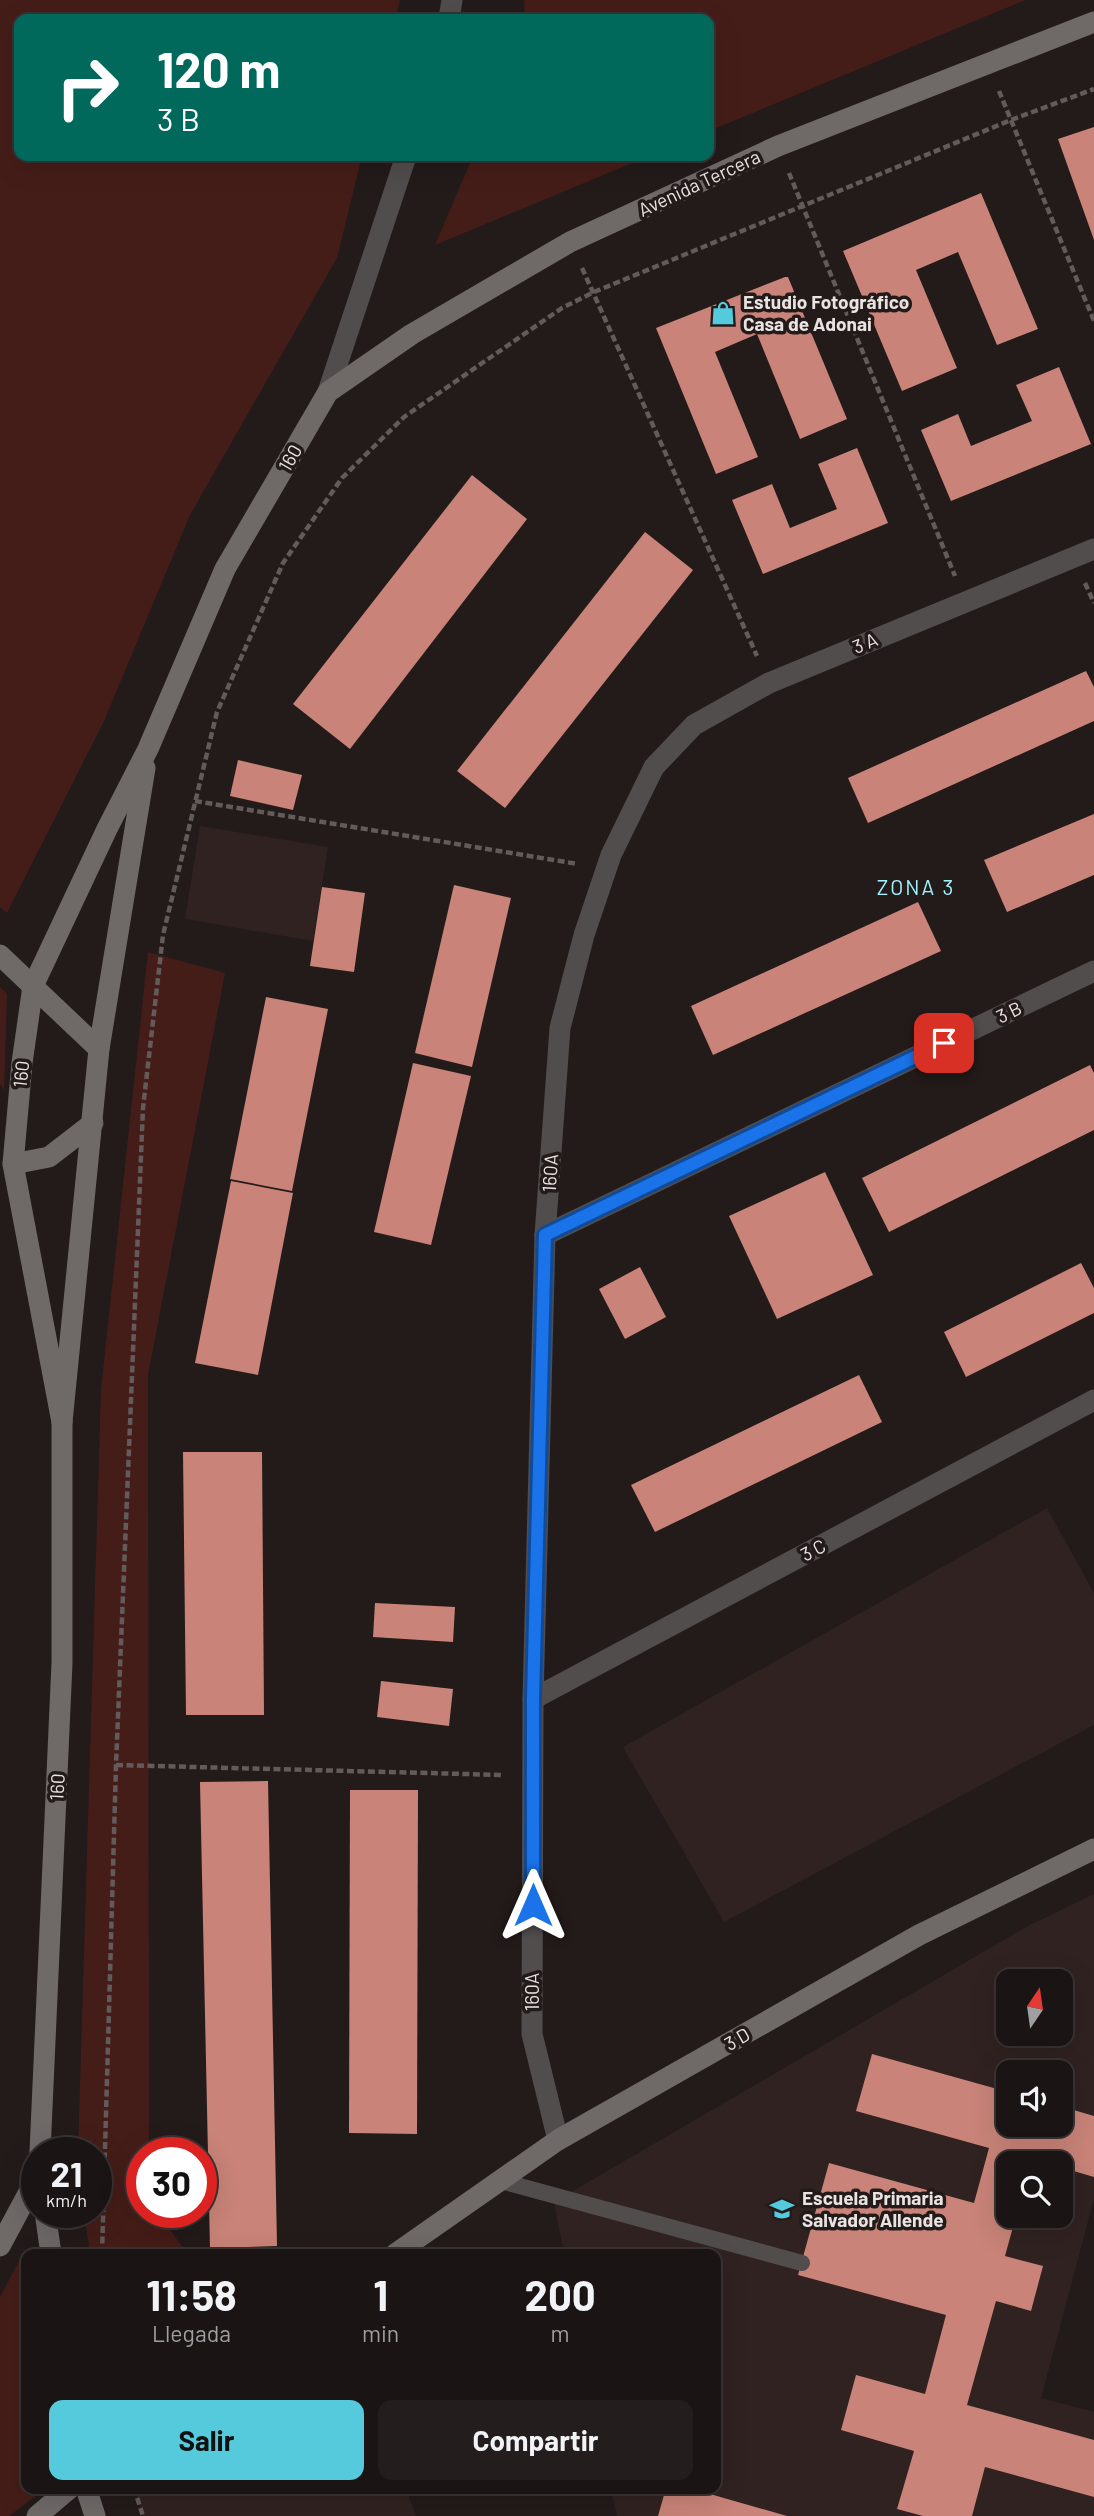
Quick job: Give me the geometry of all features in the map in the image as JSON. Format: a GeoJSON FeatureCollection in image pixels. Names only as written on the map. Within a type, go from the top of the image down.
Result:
{"type":"FeatureCollection","features":[{"type":"Feature","properties":{"kind":"main road","name":"Avenida Tercera"},"geometry":{"type":"LineString","coordinates":[[328,393],[411,334],[570,242],[778,146],[1094,22]]}},
{"type":"Feature","properties":{"kind":"main road","name":"160"},"geometry":{"type":"LineString","coordinates":[[62,1422],[13,1164],[22,1063],[33,986],[148,749],[225,569],[328,393]]}},
{"type":"Feature","properties":{"kind":"main road","name":"160"},"geometry":{"type":"LineString","coordinates":[[41,2137],[62,1662],[62,1422],[99,1049],[148,749]]}},
{"type":"Feature","properties":{"kind":"main road"},"geometry":{"type":"LineString","coordinates":[[0,956],[99,1049]]}},
{"type":"Feature","properties":{"kind":"main road"},"geometry":{"type":"LineString","coordinates":[[0,1139],[13,1164],[49,1157],[93,1123]]}},
{"type":"Feature","properties":{"kind":"main road","name":"3 D"},"geometry":{"type":"LineString","coordinates":[[403,2249],[558,2140],[919,1935],[1094,1849]]}},
{"type":"Feature","properties":{"kind":"main road"},"geometry":{"type":"LineString","coordinates":[[0,2246],[21,2207]]}},
{"type":"Feature","properties":{"kind":"main road"},"geometry":{"type":"LineString","coordinates":[[47,2228],[50,2249]]}},
{"type":"Feature","properties":{"kind":"main road"},"geometry":{"type":"LineString","coordinates":[[37,2516],[63,2494]]}},
{"type":"Feature","properties":{"kind":"main road"},"geometry":{"type":"LineString","coordinates":[[88,2494],[95,2516]]}},
{"type":"Feature","properties":{"kind":"street","name":"160"},"geometry":{"type":"LineString","coordinates":[[328,393],[404,161]]}},
{"type":"Feature","properties":{"kind":"street","name":"3 A"},"geometry":{"type":"LineString","coordinates":[[654,767],[694,724],[769,683],[1094,549]]}},
{"type":"Feature","properties":{"kind":"street","name":"160A"},"geometry":{"type":"LineString","coordinates":[[558,2140],[532,2034],[533,1699],[545,1235],[560,1028],[584,935],[611,855],[654,767]]}},
{"type":"Feature","properties":{"kind":"street","name":"3 B"},"geometry":{"type":"LineString","coordinates":[[545,1235],[1094,971]]}},
{"type":"Feature","properties":{"kind":"street","name":"3 C"},"geometry":{"type":"LineString","coordinates":[[533,1699],[1094,1400]]}},
{"type":"Feature","properties":{"kind":"lane"},"geometry":{"type":"LineString","coordinates":[[501,2180],[802,2263]]}},
{"type":"Feature","properties":{"kind":"path"},"geometry":{"type":"LineString","coordinates":[[988,64],[1094,321]]}},
{"type":"Feature","properties":{"kind":"path"},"geometry":{"type":"LineString","coordinates":[[102,2249],[116,1765],[143,1108],[163,935],[217,712],[283,563],[342,478],[404,417],[562,308],[594,292],[1011,120],[1094,89]]}},
{"type":"Feature","properties":{"kind":"path"},"geometry":{"type":"LineString","coordinates":[[778,146],[965,602]]}},
{"type":"Feature","properties":{"kind":"path"},"geometry":{"type":"LineString","coordinates":[[570,242],[769,683]]}},
{"type":"Feature","properties":{"kind":"path"},"geometry":{"type":"LineString","coordinates":[[195,801],[606,869]]}},
{"type":"Feature","properties":{"kind":"path"},"geometry":{"type":"LineString","coordinates":[[116,1765],[533,1776]]}},
{"type":"Feature","properties":{"kind":"path"},"geometry":{"type":"LineString","coordinates":[[136,2494],[143,2516]]}},
{"type":"Feature","properties":{"kind":"shaded area"},"geometry":{"type":"Polygon","coordinates":[[[0,0],[400,0],[396,14],[14,14],[14,161],[361,161],[337,258],[190,515],[104,721],[7,913],[0,907],[0,0]]]}},
{"type":"Feature","properties":{"kind":"shaded area"},"geometry":{"type":"Polygon","coordinates":[[[524,0],[1025,0],[714,129],[714,14],[525,14],[524,0]]]}},
{"type":"Feature","properties":{"kind":"shaded area"},"geometry":{"type":"Polygon","coordinates":[[[471,161],[637,161],[435,245],[471,161]]]}},
{"type":"Feature","properties":{"kind":"shaded area"},"geometry":{"type":"Polygon","coordinates":[[[200,826],[328,847],[313,941],[185,919],[200,826]]]}},
{"type":"Feature","properties":{"kind":"shaded area"},"geometry":{"type":"Polygon","coordinates":[[[148,952],[225,973],[148,1375],[149,2137],[126,2137],[126,2228],[169,2228],[184,2249],[89,2249],[86,2228],[112,2228],[112,2137],[78,2137],[101,1390],[148,952]]]}},
{"type":"Feature","properties":{"kind":"shaded area"},"geometry":{"type":"Polygon","coordinates":[[[0,987],[7,994],[4,1090],[0,1083],[0,987]]]}},
{"type":"Feature","properties":{"kind":"shaded area"},"geometry":{"type":"Polygon","coordinates":[[[1047,1508],[1094,1593],[1094,1725],[724,1922],[623,1747],[1047,1508]]]}},
{"type":"Feature","properties":{"kind":"shaded area","name":"Escuela Primaria Salvador Allende"},"geometry":{"type":"Polygon","coordinates":[[[1094,1894],[1094,2199],[1041,2398],[1094,2412],[1094,2516],[617,2516],[612,2494],[721,2494],[721,2249],[563,2249],[554,2202],[1028,1926],[1094,1894]]]}},
{"type":"Feature","properties":{"kind":"shaded area"},"geometry":{"type":"Polygon","coordinates":[[[21,2258],[21,2494],[38,2494],[9,2516],[0,2516],[0,2297],[21,2258]]]}},
{"type":"Feature","properties":{"kind":"shaded area"},"geometry":{"type":"Polygon","coordinates":[[[136,2494],[408,2494],[416,2516],[143,2516],[136,2494]]]}},
{"type":"Feature","properties":{"kind":"building"},"geometry":{"type":"Polygon","coordinates":[[[1094,127],[1094,240],[1058,139],[1094,127]]]}},
{"type":"Feature","properties":{"kind":"building"},"geometry":{"type":"Polygon","coordinates":[[[981,193],[1038,329],[997,345],[958,252],[916,270],[957,368],[902,391],[843,251],[981,193]]]}},
{"type":"Feature","properties":{"kind":"building"},"geometry":{"type":"Polygon","coordinates":[[[788,277],[847,419],[800,439],[757,334],[715,352],[758,457],[716,474],[656,328],[788,277]]]}},
{"type":"Feature","properties":{"kind":"building"},"geometry":{"type":"Polygon","coordinates":[[[1059,367],[1091,444],[951,501],[921,430],[958,414],[971,446],[1032,421],[1016,385],[1059,367]]]}},
{"type":"Feature","properties":{"kind":"building"},"geometry":{"type":"Polygon","coordinates":[[[857,448],[888,523],[763,574],[732,500],[772,484],[790,528],[837,509],[818,464],[857,448]]]}},
{"type":"Feature","properties":{"kind":"building"},"geometry":{"type":"Polygon","coordinates":[[[472,475],[527,519],[350,749],[293,704],[472,475]]]}},
{"type":"Feature","properties":{"kind":"building"},"geometry":{"type":"Polygon","coordinates":[[[645,532],[693,570],[505,808],[457,771],[645,532]]]}},
{"type":"Feature","properties":{"kind":"building"},"geometry":{"type":"Polygon","coordinates":[[[1086,671],[1094,687],[1094,721],[868,823],[848,778],[1086,671]]]}},
{"type":"Feature","properties":{"kind":"building"},"geometry":{"type":"Polygon","coordinates":[[[238,760],[302,775],[293,810],[230,796],[238,760]]]}},
{"type":"Feature","properties":{"kind":"building"},"geometry":{"type":"Polygon","coordinates":[[[1094,814],[1094,875],[1007,912],[984,860],[1094,814]]]}},
{"type":"Feature","properties":{"kind":"building"},"geometry":{"type":"Polygon","coordinates":[[[454,885],[511,898],[472,1067],[415,1053],[454,885]]]}},
{"type":"Feature","properties":{"kind":"building"},"geometry":{"type":"Polygon","coordinates":[[[322,887],[365,893],[354,972],[310,966],[322,887]]]}},
{"type":"Feature","properties":{"kind":"building"},"geometry":{"type":"Polygon","coordinates":[[[918,902],[941,951],[713,1055],[691,1006],[918,902]]]}},
{"type":"Feature","properties":{"kind":"building"},"geometry":{"type":"Polygon","coordinates":[[[266,997],[328,1009],[292,1191],[230,1179],[266,997]]]}},
{"type":"Feature","properties":{"kind":"building"},"geometry":{"type":"Polygon","coordinates":[[[413,1063],[471,1076],[431,1245],[374,1232],[413,1063]]]}},
{"type":"Feature","properties":{"kind":"building"},"geometry":{"type":"Polygon","coordinates":[[[1090,1065],[1094,1073],[1094,1130],[889,1232],[862,1178],[1090,1065]]]}},
{"type":"Feature","properties":{"kind":"building"},"geometry":{"type":"Polygon","coordinates":[[[825,1172],[873,1275],[777,1319],[729,1216],[825,1172]]]}},
{"type":"Feature","properties":{"kind":"building"},"geometry":{"type":"Polygon","coordinates":[[[231,1181],[293,1193],[258,1375],[195,1363],[231,1181]]]}},
{"type":"Feature","properties":{"kind":"building"},"geometry":{"type":"Polygon","coordinates":[[[1081,1263],[1094,1288],[1094,1313],[966,1377],[944,1332],[1081,1263]]]}},
{"type":"Feature","properties":{"kind":"building"},"geometry":{"type":"Polygon","coordinates":[[[640,1267],[666,1317],[625,1339],[599,1289],[640,1267]]]}},
{"type":"Feature","properties":{"kind":"building"},"geometry":{"type":"Polygon","coordinates":[[[859,1375],[882,1422],[655,1532],[631,1485],[859,1375]]]}},
{"type":"Feature","properties":{"kind":"building"},"geometry":{"type":"Polygon","coordinates":[[[183,1452],[262,1452],[264,1715],[186,1715],[183,1452]]]}},
{"type":"Feature","properties":{"kind":"building"},"geometry":{"type":"Polygon","coordinates":[[[375,1603],[455,1607],[453,1642],[373,1637],[375,1603]]]}},
{"type":"Feature","properties":{"kind":"building"},"geometry":{"type":"Polygon","coordinates":[[[381,1681],[453,1689],[449,1726],[377,1717],[381,1681]]]}},
{"type":"Feature","properties":{"kind":"building"},"geometry":{"type":"Polygon","coordinates":[[[268,1781],[277,2246],[210,2248],[210,2228],[217,2228],[217,2137],[208,2137],[200,1782],[268,1781]]]}},
{"type":"Feature","properties":{"kind":"building"},"geometry":{"type":"Polygon","coordinates":[[[350,1790],[418,1790],[417,2134],[349,2133],[350,1790]]]}},
{"type":"Feature","properties":{"kind":"building"},"geometry":{"type":"Polygon","coordinates":[[[872,2054],[996,2089],[996,2137],[1073,2137],[1073,2110],[1094,2116],[1094,2177],[1073,2171],[1073,2151],[996,2151],[996,2228],[1013,2228],[1005,2256],[1043,2266],[1031,2311],[996,2301],[967,2405],[1094,2440],[1094,2497],[985,2467],[972,2516],[923,2516],[897,2509],[914,2451],[841,2430],[856,2375],[925,2394],[946,2315],[798,2275],[829,2163],[974,2203],[989,2148],[856,2111],[872,2054]]]}},
{"type":"Feature","properties":{"kind":"building"},"geometry":{"type":"Polygon","coordinates":[[[664,2494],[710,2494],[787,2516],[658,2516],[664,2494]]]}},
{"type":"Feature","properties":{"kind":"place","name":"Estudio Fotográfico Casa de Adonai"},"geometry":{"type":"Point","coordinates":[723,313]}},
{"type":"Feature","properties":{"kind":"place","name":"Escuela Primaria Salvador Allende"},"geometry":{"type":"Point","coordinates":[782,2209]}},
{"type":"Feature","properties":{"kind":"district","name":"ZONA 3"},"geometry":{"type":"Point","coordinates":[916,888]}},
{"type":"Feature","properties":{"kind":"route"},"geometry":{"type":"LineString","coordinates":[[533,1905],[533,1699],[545,1235],[944,1043]]}}]}
